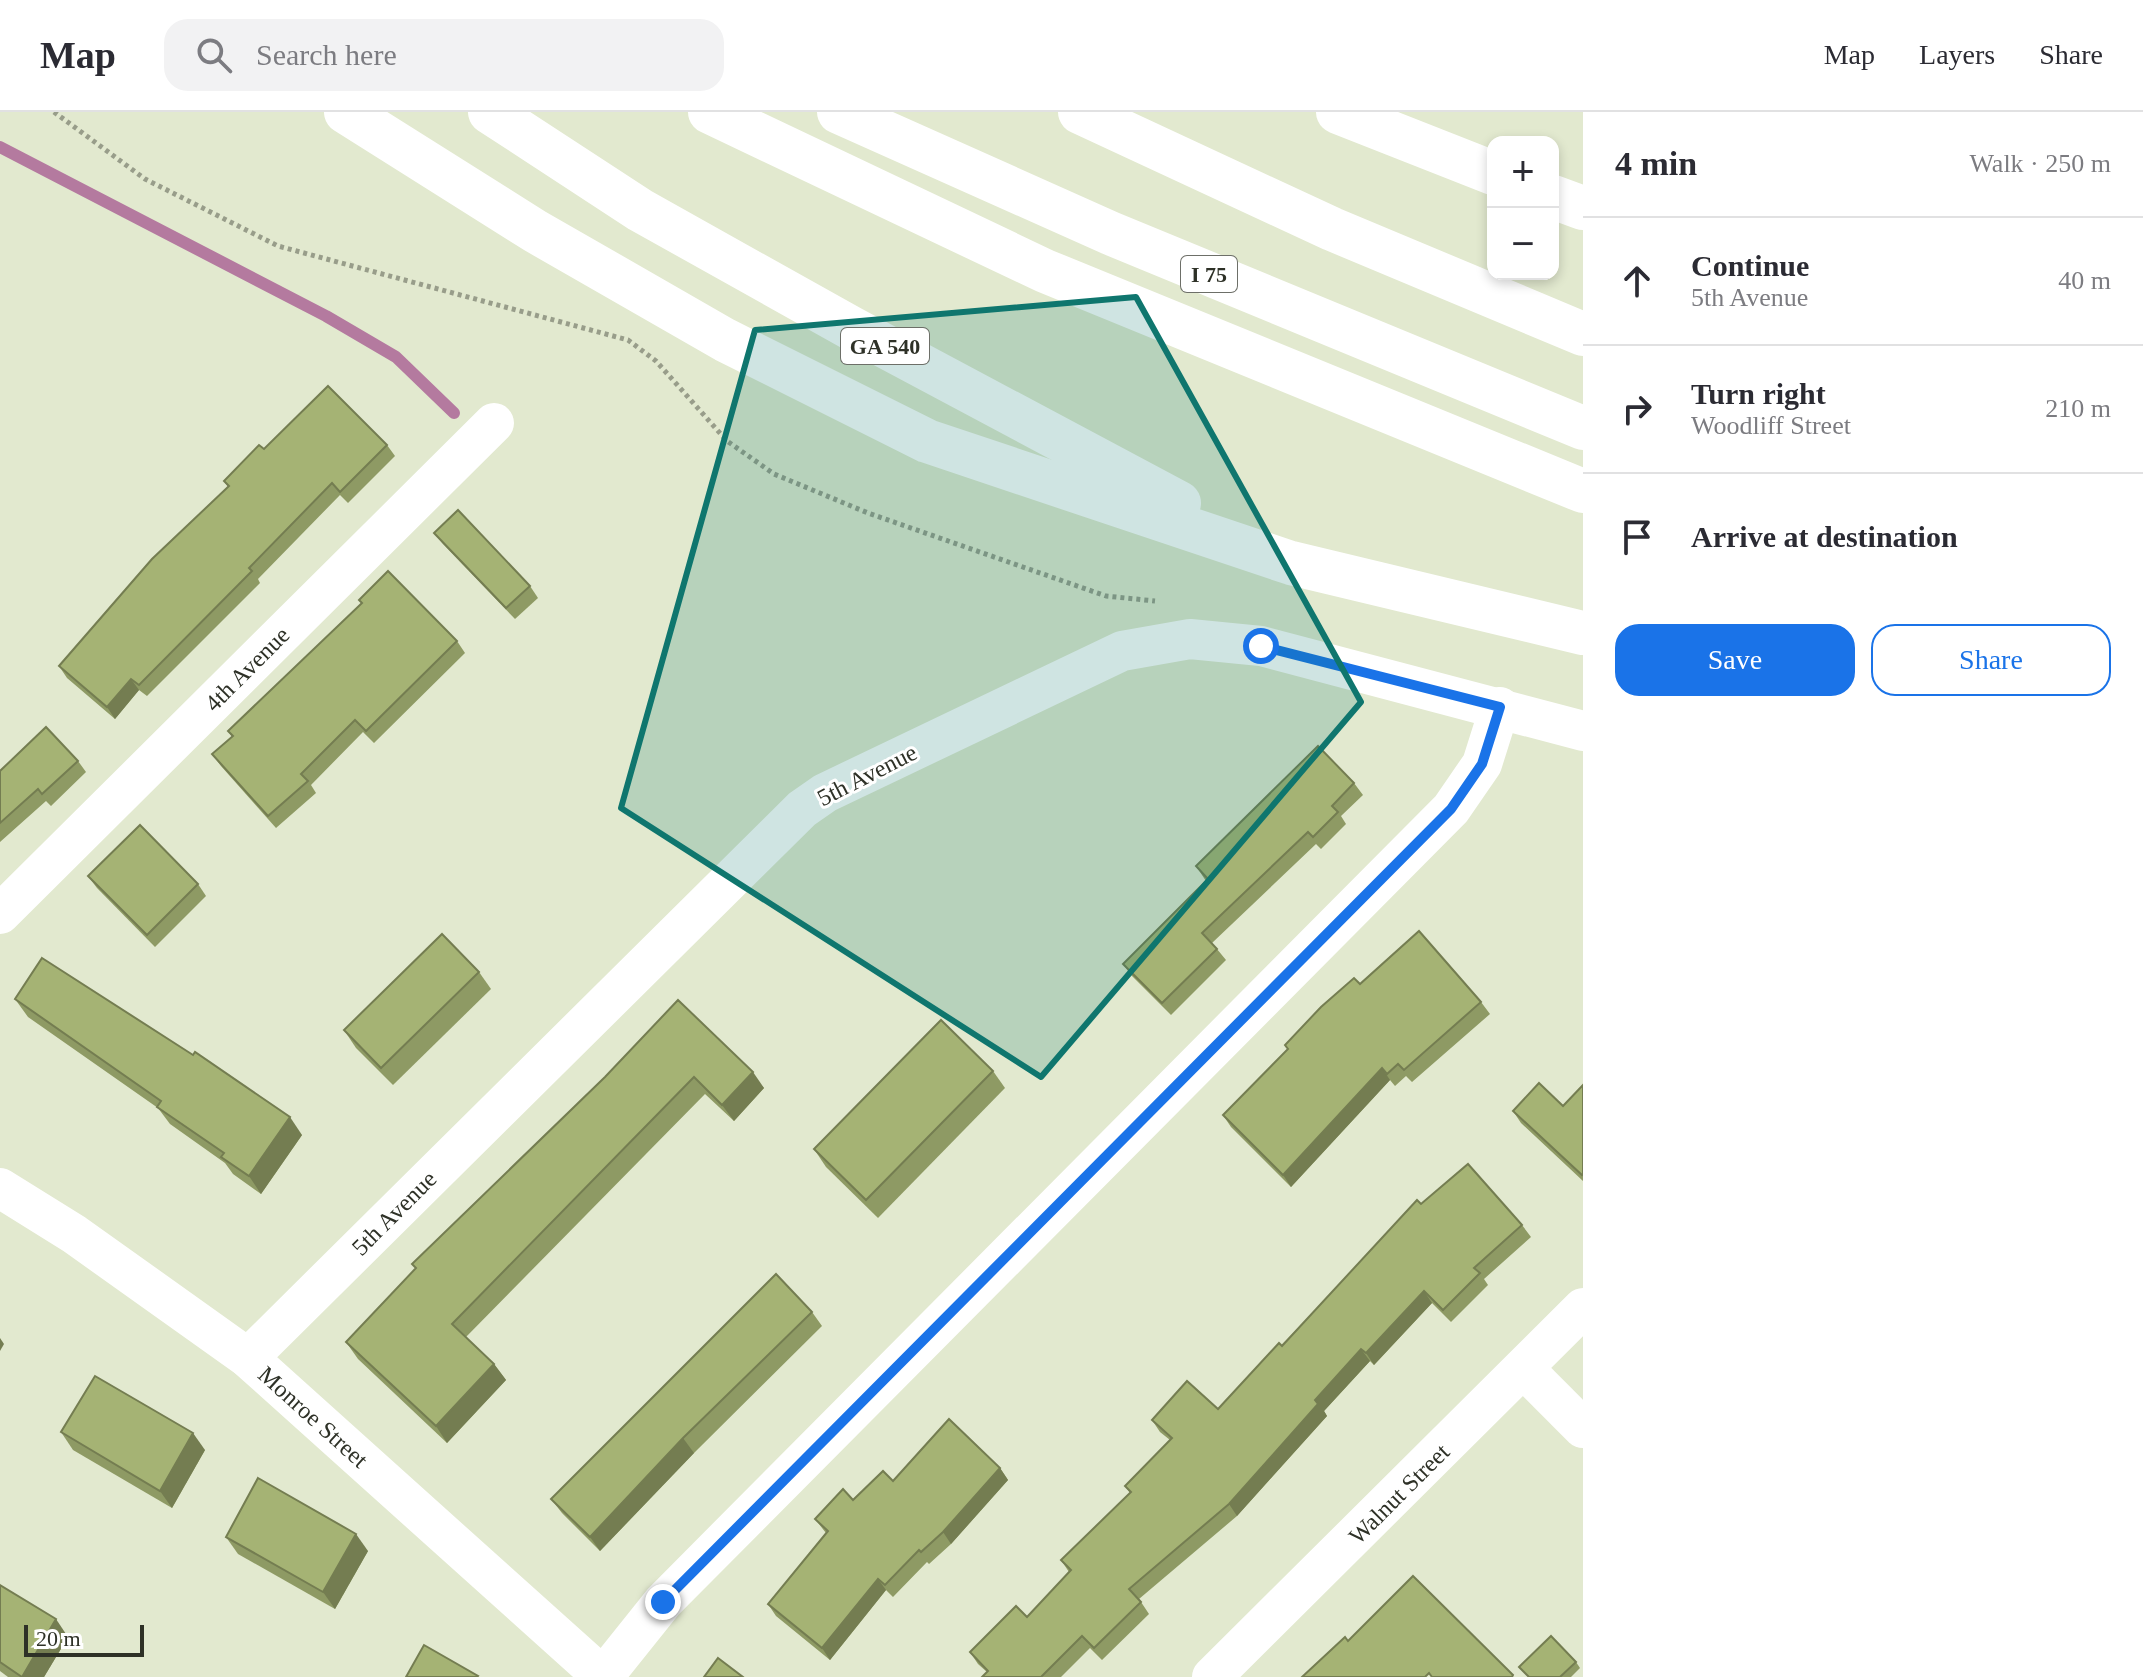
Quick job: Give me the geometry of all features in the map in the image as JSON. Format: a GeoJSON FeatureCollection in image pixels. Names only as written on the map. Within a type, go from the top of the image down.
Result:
{"type":"FeatureCollection","features":[{"type":"Feature","properties":{"kind":"highway"},"geometry":{"type":"LineString","coordinates":[[346,112],[535,231],[725,340],[927,441],[1291,563]]}},
{"type":"Feature","properties":{"kind":"highway","name":"GA 540"},"geometry":{"type":"LineString","coordinates":[[490,112],[640,210],[851,328],[1291,563],[1583,633]]}},
{"type":"Feature","properties":{"kind":"highway"},"geometry":{"type":"LineString","coordinates":[[710,112],[1045,271],[1583,491]]}},
{"type":"Feature","properties":{"kind":"highway","name":"I 75"},"geometry":{"type":"LineString","coordinates":[[839,112],[1110,233],[1583,428]]}},
{"type":"Feature","properties":{"kind":"highway"},"geometry":{"type":"LineString","coordinates":[[1080,112],[1332,229],[1583,334]]}},
{"type":"Feature","properties":{"kind":"highway"},"geometry":{"type":"LineString","coordinates":[[1338,112],[1487,171]]}},
{"type":"Feature","properties":{"kind":"highway"},"geometry":{"type":"LineString","coordinates":[[1559,199],[1583,208]]}},
{"type":"Feature","properties":{"kind":"street","name":"4th Avenue"},"geometry":{"type":"LineString","coordinates":[[0,914],[494,423]]}},
{"type":"Feature","properties":{"kind":"street","name":"5th Avenue"},"geometry":{"type":"LineString","coordinates":[[248,1358],[775,833],[825,793],[1077,671],[1122,651],[1156,643],[1190,639],[1261,646],[1583,731]]}},
{"type":"Feature","properties":{"kind":"street"},"geometry":{"type":"LineString","coordinates":[[603,1677],[663,1602],[1451,809],[1482,764],[1500,707]]}},
{"type":"Feature","properties":{"kind":"street","name":"Monroe Street"},"geometry":{"type":"LineString","coordinates":[[0,1188],[74,1234],[248,1358],[603,1677]]}},
{"type":"Feature","properties":{"kind":"street","name":"Walnut Street"},"geometry":{"type":"LineString","coordinates":[[1232,1671],[1583,1308]]}},
{"type":"Feature","properties":{"kind":"street"},"geometry":{"type":"LineString","coordinates":[[1525,1370],[1583,1428]]}},
{"type":"Feature","properties":{"kind":"path"},"geometry":{"type":"LineString","coordinates":[[54,112],[145,179],[278,246],[628,340],[656,361],[727,441],[774,474],[868,513],[1106,596],[1157,601]]}},
{"type":"Feature","properties":{"kind":"highlighted area"},"geometry":{"type":"Polygon","coordinates":[[[1136,297],[1361,702],[1041,1077],[621,808],[755,330],[1136,297]]]}},
{"type":"Feature","properties":{"kind":"building"},"geometry":{"type":"Polygon","coordinates":[[[328,386],[387,445],[340,492],[332,483],[249,568],[252,571],[139,685],[131,679],[107,707],[59,666],[152,559],[229,486],[224,481],[259,445],[264,449],[328,386]]]}},
{"type":"Feature","properties":{"kind":"building"},"geometry":{"type":"Polygon","coordinates":[[[458,510],[530,586],[506,608],[434,533],[458,510]]]}},
{"type":"Feature","properties":{"kind":"building"},"geometry":{"type":"Polygon","coordinates":[[[388,571],[457,641],[366,731],[355,720],[301,774],[308,781],[268,816],[212,754],[233,736],[228,731],[362,603],[359,600],[388,571]]]}},
{"type":"Feature","properties":{"kind":"building"},"geometry":{"type":"Polygon","coordinates":[[[46,727],[78,761],[42,794],[38,789],[0,823],[0,771],[46,727]]]}},
{"type":"Feature","properties":{"kind":"building"},"geometry":{"type":"Polygon","coordinates":[[[1318,746],[1354,783],[1332,806],[1338,812],[1313,837],[1308,832],[1202,933],[1217,949],[1162,1003],[1123,964],[1208,879],[1196,866],[1318,746]]]}},
{"type":"Feature","properties":{"kind":"building"},"geometry":{"type":"Polygon","coordinates":[[[140,825],[198,884],[147,935],[88,876],[140,825]]]}},
{"type":"Feature","properties":{"kind":"building"},"geometry":{"type":"Polygon","coordinates":[[[1419,931],[1481,1002],[1404,1070],[1398,1064],[1387,1074],[1382,1068],[1283,1175],[1223,1115],[1288,1049],[1285,1045],[1321,1007],[1354,978],[1360,984],[1419,931]]]}},
{"type":"Feature","properties":{"kind":"building"},"geometry":{"type":"Polygon","coordinates":[[[442,934],[479,972],[381,1068],[344,1030],[442,934]]]}},
{"type":"Feature","properties":{"kind":"building"},"geometry":{"type":"Polygon","coordinates":[[[42,958],[193,1055],[195,1052],[290,1117],[249,1176],[221,1157],[224,1153],[157,1107],[161,1101],[15,999],[42,958]]]}},
{"type":"Feature","properties":{"kind":"building"},"geometry":{"type":"Polygon","coordinates":[[[678,1000],[753,1072],[722,1105],[694,1077],[452,1324],[494,1364],[436,1426],[346,1342],[416,1268],[412,1264],[605,1077],[678,1000]]]}},
{"type":"Feature","properties":{"kind":"building"},"geometry":{"type":"Polygon","coordinates":[[[941,1020],[993,1071],[866,1200],[814,1149],[941,1020]]]}},
{"type":"Feature","properties":{"kind":"building"},"geometry":{"type":"Polygon","coordinates":[[[1539,1083],[1563,1106],[1583,1085],[1582,1175],[1513,1111],[1539,1083]]]}},
{"type":"Feature","properties":{"kind":"building"},"geometry":{"type":"Polygon","coordinates":[[[1468,1164],[1522,1225],[1474,1268],[1480,1273],[1443,1310],[1424,1291],[1366,1353],[1361,1349],[1315,1400],[1318,1404],[1229,1504],[1129,1589],[1141,1602],[1094,1648],[1082,1636],[1041,1677],[982,1677],[988,1671],[970,1652],[1016,1606],[1027,1617],[1071,1570],[1061,1560],[1131,1492],[1125,1486],[1172,1438],[1152,1420],[1187,1381],[1218,1409],[1279,1343],[1282,1346],[1417,1200],[1421,1204],[1468,1164]]]}},
{"type":"Feature","properties":{"kind":"building"},"geometry":{"type":"Polygon","coordinates":[[[776,1274],[812,1312],[683,1438],[590,1537],[551,1499],[776,1274]]]}},
{"type":"Feature","properties":{"kind":"building"},"geometry":{"type":"Polygon","coordinates":[[[95,1376],[193,1433],[160,1491],[61,1432],[95,1376]]]}},
{"type":"Feature","properties":{"kind":"building"},"geometry":{"type":"Polygon","coordinates":[[[949,1419],[1000,1468],[943,1532],[921,1552],[919,1550],[885,1585],[878,1579],[822,1648],[768,1604],[828,1531],[815,1519],[843,1489],[853,1500],[883,1471],[893,1481],[949,1419]]]}},
{"type":"Feature","properties":{"kind":"building"},"geometry":{"type":"Polygon","coordinates":[[[258,1478],[356,1534],[323,1592],[226,1537],[258,1478]]]}},
{"type":"Feature","properties":{"kind":"building"},"geometry":{"type":"Polygon","coordinates":[[[1413,1576],[1512,1677],[1432,1677],[1429,1673],[1425,1677],[1302,1677],[1345,1637],[1348,1641],[1413,1576]]]}},
{"type":"Feature","properties":{"kind":"building"},"geometry":{"type":"Polygon","coordinates":[[[0,1585],[56,1619],[22,1677],[0,1662],[0,1585]]]}},
{"type":"Feature","properties":{"kind":"building"},"geometry":{"type":"Polygon","coordinates":[[[1551,1636],[1576,1662],[1560,1677],[1529,1677],[1519,1667],[1551,1636]]]}},
{"type":"Feature","properties":{"kind":"building"},"geometry":{"type":"Polygon","coordinates":[[[424,1645],[478,1676],[406,1677],[424,1645]]]}},
{"type":"Feature","properties":{"kind":"building"},"geometry":{"type":"Polygon","coordinates":[[[718,1658],[743,1677],[704,1677],[718,1658]]]}},
{"type":"Feature","properties":{"kind":"waterway"},"geometry":{"type":"LineString","coordinates":[[0,147],[326,316],[396,357],[454,413]]}},
{"type":"Feature","properties":{"kind":"route"},"geometry":{"type":"LineString","coordinates":[[663,1602],[1451,809],[1468,788],[1482,764],[1500,707],[1261,646]]}}]}
